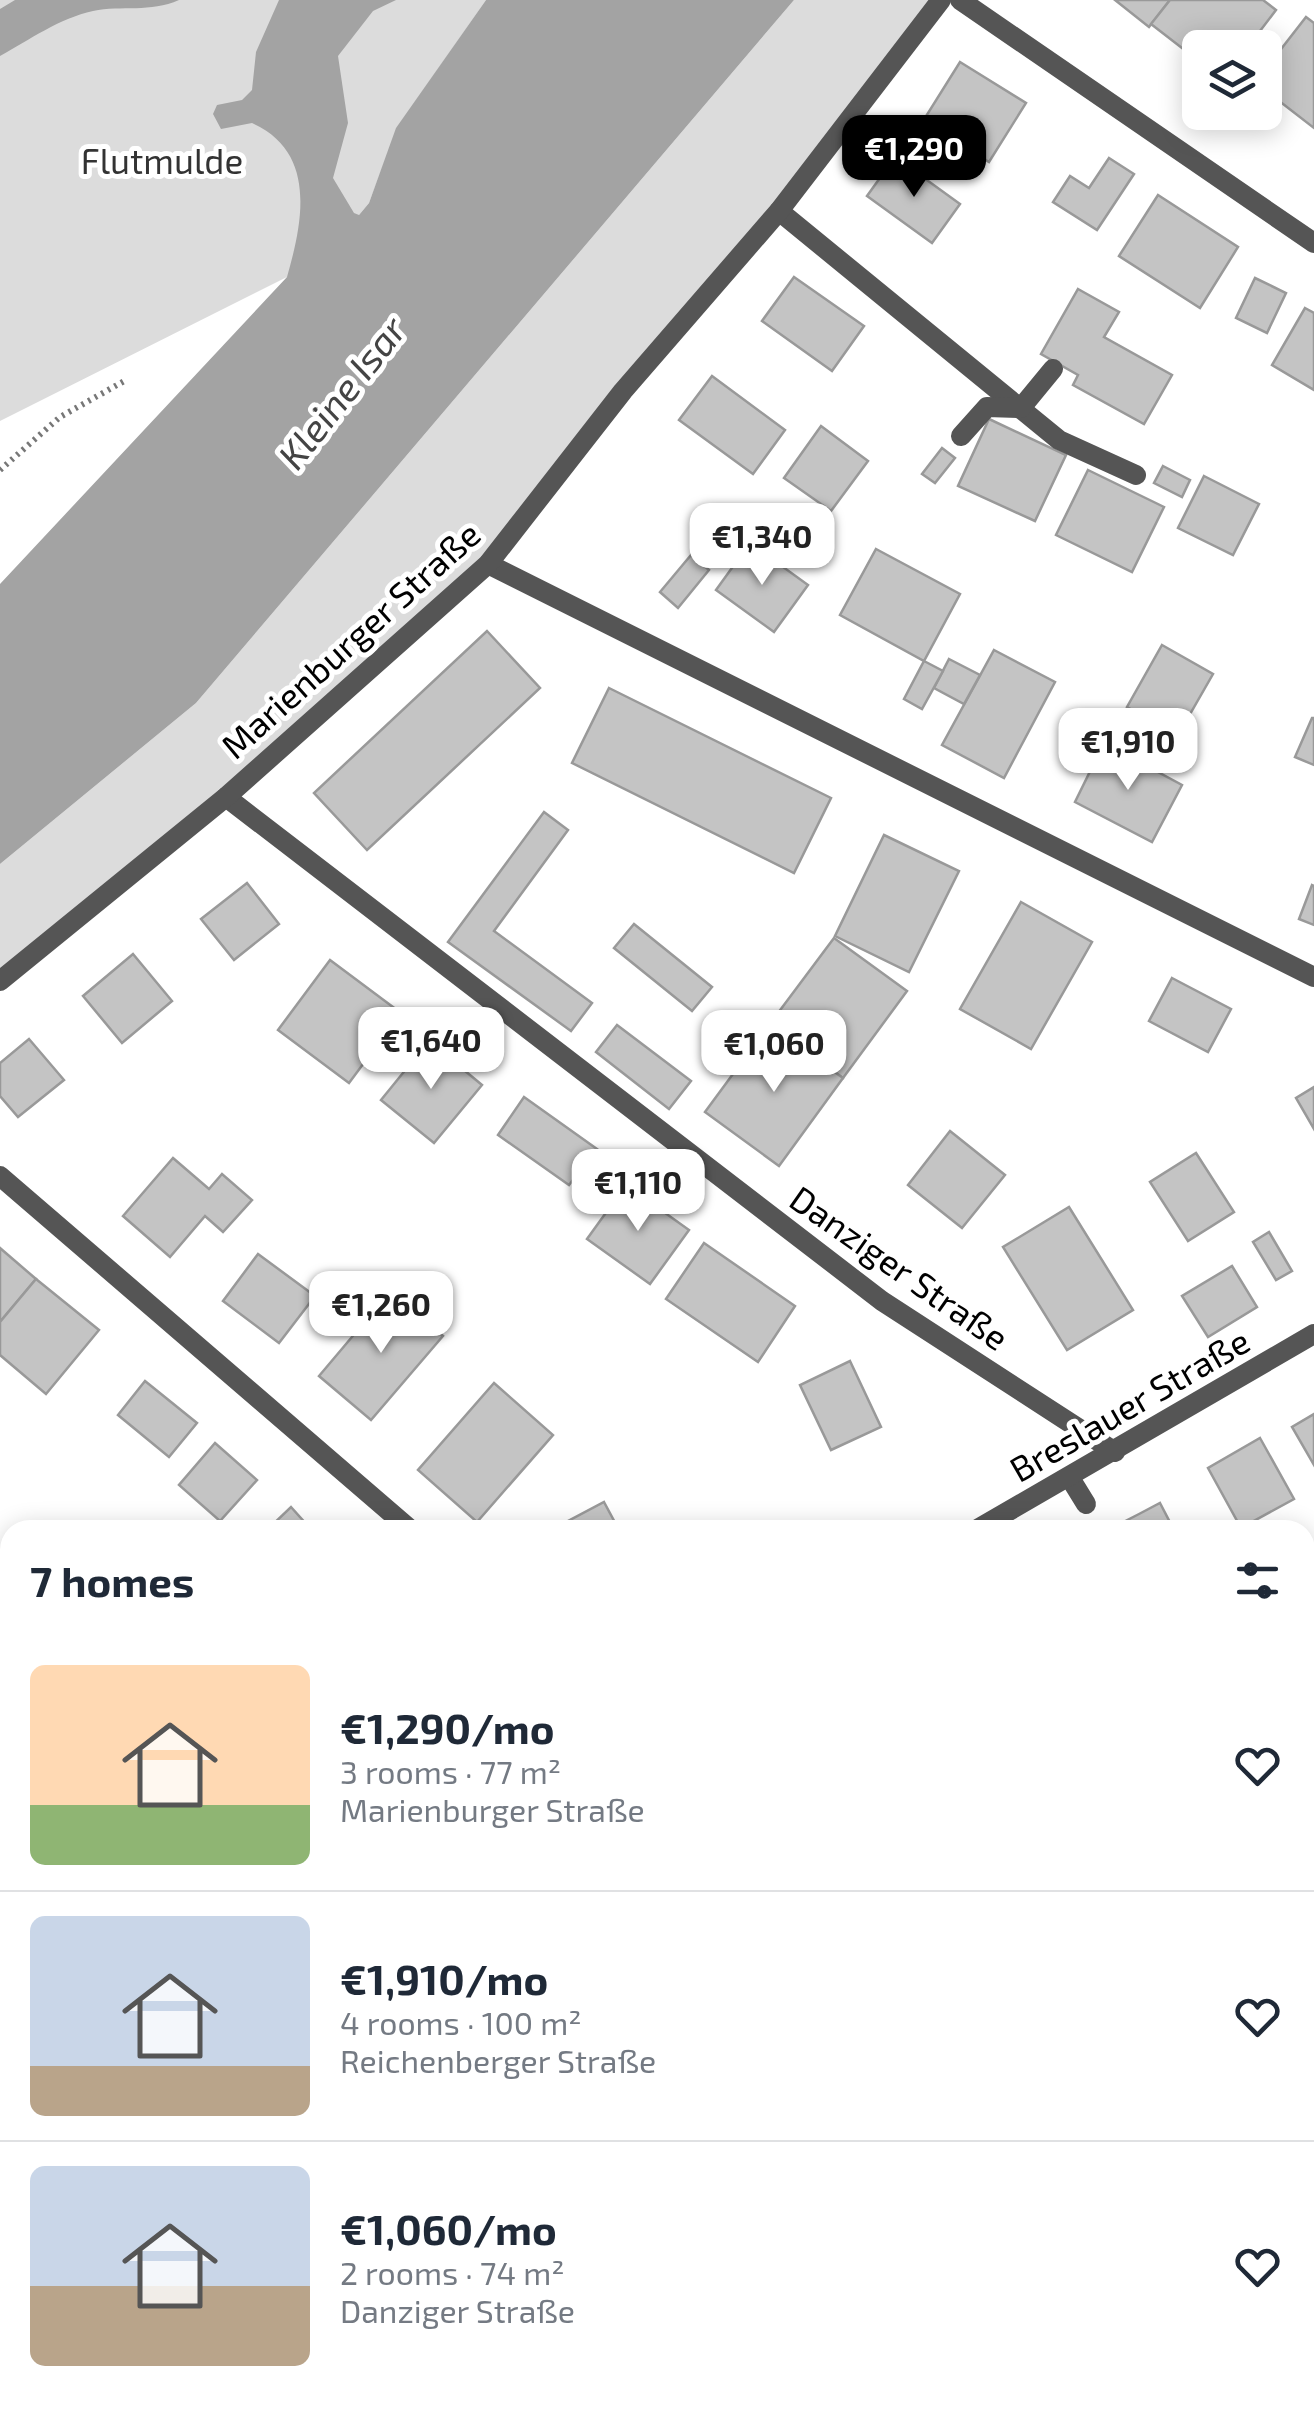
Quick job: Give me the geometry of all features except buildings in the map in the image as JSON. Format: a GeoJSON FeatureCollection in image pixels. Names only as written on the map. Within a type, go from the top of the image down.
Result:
{"type":"FeatureCollection","features":[{"type":"Feature","properties":{"kind":"street","name":"Marienburger Straße"},"geometry":{"type":"LineString","coordinates":[[0,981],[226,796],[488,564],[623,391],[779,211],[941,0]]}},
{"type":"Feature","properties":{"kind":"street"},"geometry":{"type":"LineString","coordinates":[[960,0],[1314,243]]}},
{"type":"Feature","properties":{"kind":"street"},"geometry":{"type":"LineString","coordinates":[[779,211],[1059,440],[1136,475]]}},
{"type":"Feature","properties":{"kind":"street"},"geometry":{"type":"LineString","coordinates":[[1021,408],[1053,369]]}},
{"type":"Feature","properties":{"kind":"street"},"geometry":{"type":"LineString","coordinates":[[961,436],[987,406],[1021,408]]}},
{"type":"Feature","properties":{"kind":"street"},"geometry":{"type":"LineString","coordinates":[[488,564],[1314,978]]}},
{"type":"Feature","properties":{"kind":"street","name":"Danziger Straße"},"geometry":{"type":"LineString","coordinates":[[226,796],[882,1300],[1116,1452]]}},
{"type":"Feature","properties":{"kind":"street"},"geometry":{"type":"LineString","coordinates":[[0,1176],[399,1520]]}},
{"type":"Feature","properties":{"kind":"street","name":"Breslauer Straße"},"geometry":{"type":"LineString","coordinates":[[994,1520],[1314,1334]]}},
{"type":"Feature","properties":{"kind":"street"},"geometry":{"type":"LineString","coordinates":[[1070,1478],[1086,1504]]}},
{"type":"Feature","properties":{"kind":"path"},"geometry":{"type":"LineString","coordinates":[[0,470],[60,416],[126,380]]}},
{"type":"Feature","properties":{"kind":"green space","name":"Flutmulde"},"geometry":{"type":"Polygon","coordinates":[[[0,0],[486,0],[397,128],[369,203],[359,215],[287,277],[0,421],[0,0]]]}},
{"type":"Feature","properties":{"kind":"green space"},"geometry":{"type":"Polygon","coordinates":[[[794,0],[941,0],[488,564],[0,981],[0,864],[196,703],[794,0]]]}},
{"type":"Feature","properties":{"kind":"water"},"geometry":{"type":"Polygon","coordinates":[[[15,0],[179,0],[81,14],[0,56],[0,9],[15,0]]]}},
{"type":"Feature","properties":{"kind":"water","name":"Kleine Isar"},"geometry":{"type":"Polygon","coordinates":[[[279,0],[396,0],[373,11],[338,56],[348,123],[333,178],[359,215],[369,203],[396,128],[486,0],[794,0],[196,703],[0,864],[0,584],[287,277],[300,211],[296,170],[287,151],[273,136],[252,123],[221,129],[213,114],[217,105],[242,100],[252,90],[256,52],[279,0]]]}}]}
